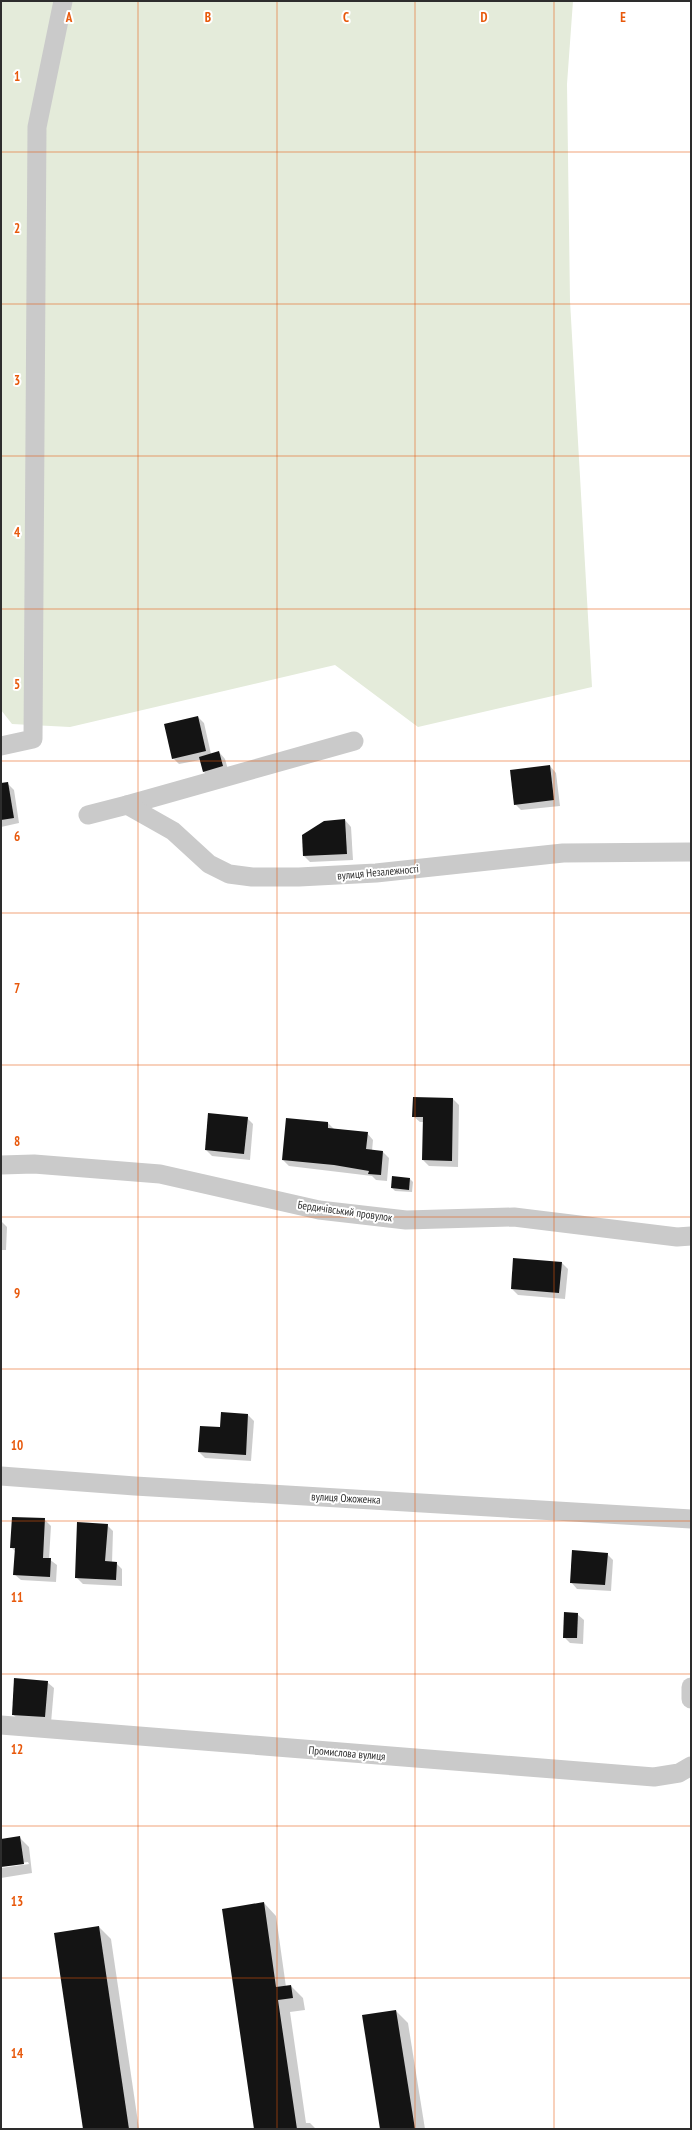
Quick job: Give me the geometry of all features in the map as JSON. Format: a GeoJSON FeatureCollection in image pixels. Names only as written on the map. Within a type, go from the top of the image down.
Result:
{"type":"FeatureCollection","features":[{"type":"Feature","properties":{"kind":"street"},"geometry":{"type":"LineString","coordinates":[[1,746],[33,739],[37,127],[63,1]]}},
{"type":"Feature","properties":{"kind":"street"},"geometry":{"type":"LineString","coordinates":[[88,815],[354,741]]}},
{"type":"Feature","properties":{"kind":"street","name":"вулиця Незалежності"},"geometry":{"type":"LineString","coordinates":[[127,805],[173,831],[209,864],[229,874],[252,877],[299,877],[376,873],[563,853],[691,852]]}},
{"type":"Feature","properties":{"kind":"street","name":"Бердичівський провулок"},"geometry":{"type":"LineString","coordinates":[[1,1164],[34,1164],[160,1174],[319,1210],[406,1220],[514,1217],[677,1237],[691,1236]]}},
{"type":"Feature","properties":{"kind":"street","name":"вулиця Ожоженка"},"geometry":{"type":"LineString","coordinates":[[1,1476],[135,1486],[691,1519]]}},
{"type":"Feature","properties":{"kind":"street"},"geometry":{"type":"LineString","coordinates":[[691,1687],[691,1699]]}},
{"type":"Feature","properties":{"kind":"street","name":"Промислова вулиця"},"geometry":{"type":"LineString","coordinates":[[1,1725],[654,1777],[679,1773],[691,1766]]}},
{"type":"Feature","properties":{"kind":"green space"},"geometry":{"type":"Polygon","coordinates":[[[1,1],[573,1],[567,84],[570,301],[592,687],[418,727],[335,665],[70,727],[12,724],[1,710],[1,1]]]}},
{"type":"Feature","properties":{"kind":"building"},"geometry":{"type":"Polygon","coordinates":[[[198,716],[206,751],[172,759],[164,724],[198,716]]]}},
{"type":"Feature","properties":{"kind":"building"},"geometry":{"type":"Polygon","coordinates":[[[219,751],[223,766],[203,772],[199,757],[219,751]]]}},
{"type":"Feature","properties":{"kind":"building"},"geometry":{"type":"Polygon","coordinates":[[[550,765],[554,800],[514,805],[510,770],[550,765]]]}},
{"type":"Feature","properties":{"kind":"building"},"geometry":{"type":"Polygon","coordinates":[[[8,782],[14,818],[1,820],[1,783],[8,782]]]}},
{"type":"Feature","properties":{"kind":"building"},"geometry":{"type":"Polygon","coordinates":[[[345,819],[347,854],[303,856],[302,835],[324,821],[345,819]]]}},
{"type":"Feature","properties":{"kind":"building"},"geometry":{"type":"Polygon","coordinates":[[[413,1097],[453,1098],[452,1161],[422,1160],[423,1117],[412,1117],[413,1097]]]}},
{"type":"Feature","properties":{"kind":"building"},"geometry":{"type":"Polygon","coordinates":[[[208,1113],[248,1117],[244,1154],[205,1150],[208,1113]]]}},
{"type":"Feature","properties":{"kind":"building"},"geometry":{"type":"Polygon","coordinates":[[[286,1118],[328,1122],[328,1128],[368,1132],[366,1149],[383,1151],[381,1175],[368,1174],[369,1171],[334,1165],[282,1160],[286,1118]]]}},
{"type":"Feature","properties":{"kind":"building"},"geometry":{"type":"Polygon","coordinates":[[[392,1176],[410,1178],[409,1190],[391,1188],[392,1176]]]}},
{"type":"Feature","properties":{"kind":"building"},"geometry":{"type":"Polygon","coordinates":[[[513,1258],[562,1262],[559,1293],[511,1289],[513,1258]]]}},
{"type":"Feature","properties":{"kind":"building"},"geometry":{"type":"Polygon","coordinates":[[[221,1412],[248,1414],[246,1455],[198,1452],[200,1426],[220,1427],[221,1412]]]}},
{"type":"Feature","properties":{"kind":"building"},"geometry":{"type":"Polygon","coordinates":[[[12,1517],[45,1518],[43,1558],[51,1558],[50,1577],[13,1575],[15,1548],[10,1548],[12,1517]]]}},
{"type":"Feature","properties":{"kind":"building"},"geometry":{"type":"Polygon","coordinates":[[[77,1522],[108,1524],[105,1561],[117,1562],[116,1580],[75,1578],[77,1522]]]}},
{"type":"Feature","properties":{"kind":"building"},"geometry":{"type":"Polygon","coordinates":[[[572,1550],[608,1553],[605,1585],[570,1583],[572,1550]]]}},
{"type":"Feature","properties":{"kind":"building"},"geometry":{"type":"Polygon","coordinates":[[[564,1612],[578,1613],[577,1638],[563,1638],[564,1612]]]}},
{"type":"Feature","properties":{"kind":"building"},"geometry":{"type":"Polygon","coordinates":[[[14,1678],[48,1681],[45,1717],[12,1715],[14,1678]]]}},
{"type":"Feature","properties":{"kind":"building"},"geometry":{"type":"Polygon","coordinates":[[[20,1836],[24,1864],[1,1867],[1,1839],[20,1836]]]}},
{"type":"Feature","properties":{"kind":"building"},"geometry":{"type":"Polygon","coordinates":[[[264,1902],[276,1987],[291,1985],[293,1998],[278,2000],[297,2129],[254,2129],[222,1909],[264,1902]]]}},
{"type":"Feature","properties":{"kind":"building"},"geometry":{"type":"Polygon","coordinates":[[[99,1926],[129,2129],[83,2129],[54,1933],[99,1926]]]}},
{"type":"Feature","properties":{"kind":"building"},"geometry":{"type":"Polygon","coordinates":[[[396,2010],[415,2129],[380,2129],[362,2015],[396,2010]]]}}]}
